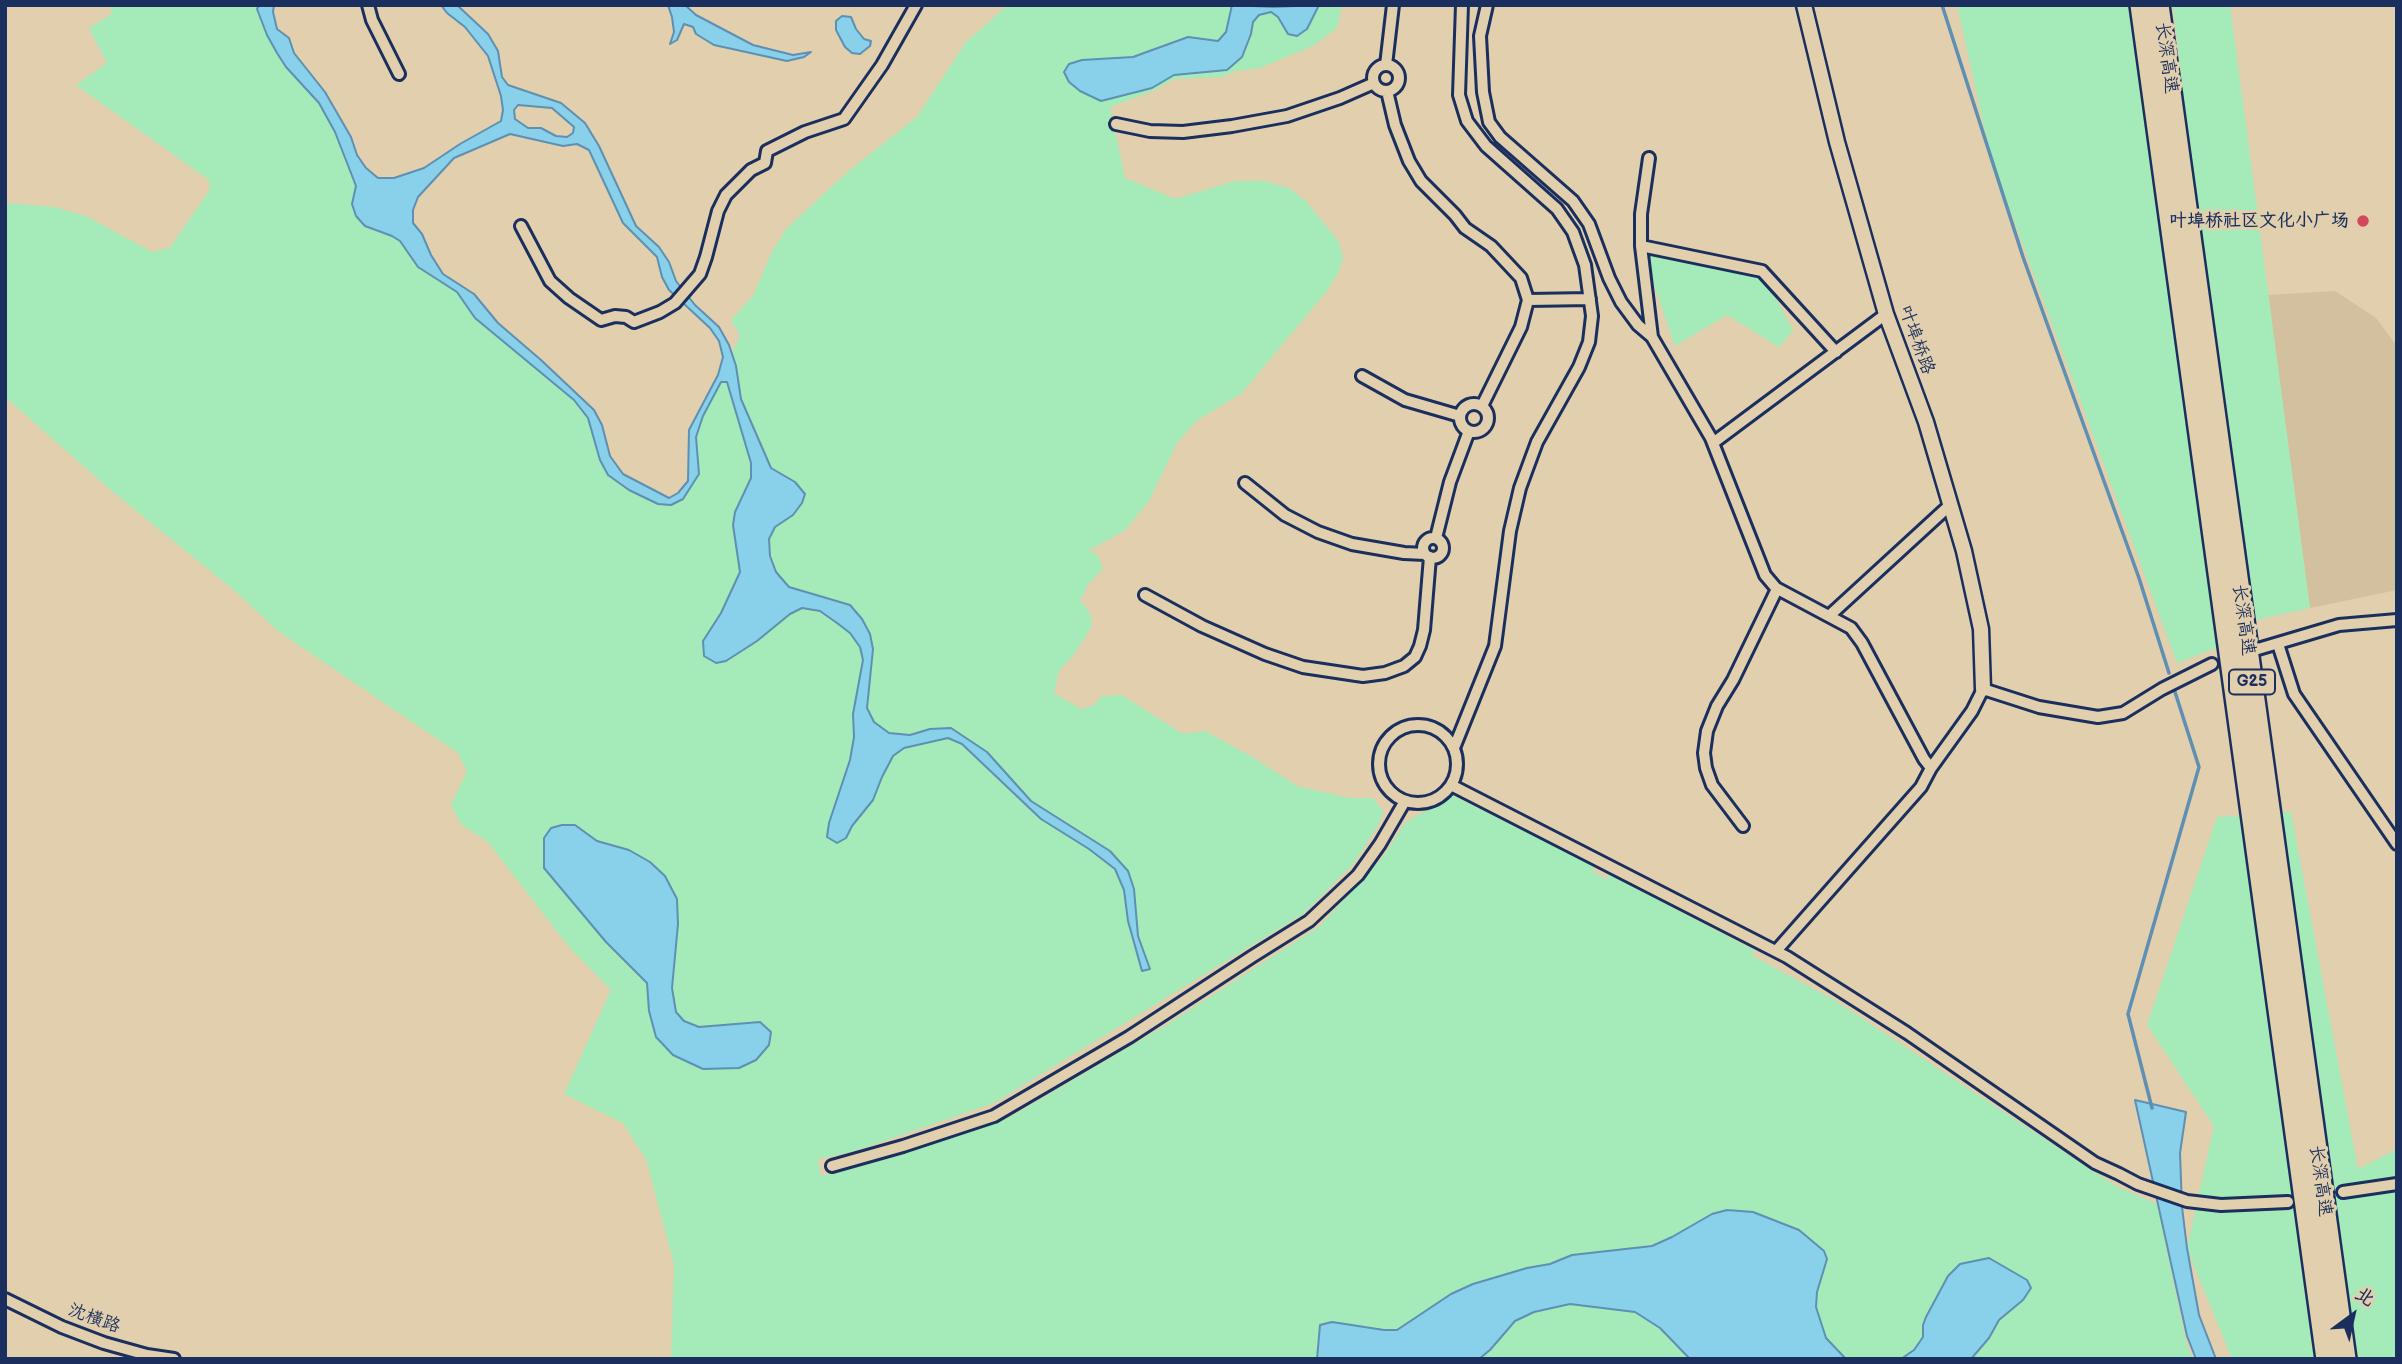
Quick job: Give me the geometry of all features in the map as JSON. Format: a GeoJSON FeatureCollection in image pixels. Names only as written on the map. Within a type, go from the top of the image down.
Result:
{"type":"FeatureCollection","features":[{"type":"Feature","properties":{"kind":"highway","name":"长深高速"},"geometry":{"type":"LineString","coordinates":[[2141,5],[2327,1359]]}},
{"type":"Feature","properties":{"kind":"highway","name":"长深高速"},"geometry":{"type":"LineString","coordinates":[[2158,5],[2345,1359]]}},
{"type":"Feature","properties":{"kind":"street"},"geometry":{"type":"LineString","coordinates":[[368,5],[372,20],[399,74]]}},
{"type":"Feature","properties":{"kind":"street"},"geometry":{"type":"LineString","coordinates":[[521,226],[550,281],[600,320],[615,316],[626,317],[634,322],[660,312],[675,303],[700,274],[718,211],[726,195],[751,170],[765,163],[767,151],[805,132],[844,119],[882,65],[916,5]]}},
{"type":"Feature","properties":{"kind":"street"},"geometry":{"type":"LineString","coordinates":[[1385,65],[1393,5]]}},
{"type":"Feature","properties":{"kind":"street"},"geometry":{"type":"LineString","coordinates":[[1454,748],[1494,646],[1510,531],[1520,488],[1537,442],[1579,367],[1589,342],[1592,316],[1586,265],[1573,232],[1557,209],[1486,146],[1467,121],[1459,95],[1462,5]]}},
{"type":"Feature","properties":{"kind":"street"},"geometry":{"type":"LineString","coordinates":[[1487,5],[1480,36],[1483,92],[1489,122],[1500,137],[1573,201],[1589,224],[1621,302],[1638,325],[1652,337],[1693,404],[1713,443],[1765,575],[1777,589],[1851,628],[1862,643],[1931,768]]}},
{"type":"Feature","properties":{"kind":"street","name":"叶埠桥路"},"geometry":{"type":"LineString","coordinates":[[1804,5],[1837,142],[1886,314],[1926,422],[1964,551],[1981,629],[1983,689]]}},
{"type":"Feature","properties":{"kind":"street"},"geometry":{"type":"LineString","coordinates":[[1385,65],[1394,68],[1399,75],[1395,88],[1387,91],[1379,89],[1374,83],[1374,71],[1385,65]]}},
{"type":"Feature","properties":{"kind":"street"},"geometry":{"type":"LineString","coordinates":[[1116,124],[1150,131],[1183,132],[1232,126],[1287,116],[1374,83]]}},
{"type":"Feature","properties":{"kind":"street"},"geometry":{"type":"LineString","coordinates":[[1387,91],[1395,125],[1409,162],[1421,181],[1465,228],[1491,246],[1514,270],[1521,278],[1528,300],[1521,327],[1482,406]]}},
{"type":"Feature","properties":{"kind":"street"},"geometry":{"type":"LineString","coordinates":[[1649,158],[1643,192],[1641,246],[1652,337]]}},
{"type":"Feature","properties":{"kind":"street"},"geometry":{"type":"LineString","coordinates":[[1641,246],[1762,271],[1836,352]]}},
{"type":"Feature","properties":{"kind":"street"},"geometry":{"type":"LineString","coordinates":[[1528,300],[1590,299]]}},
{"type":"Feature","properties":{"kind":"street"},"geometry":{"type":"LineString","coordinates":[[1713,443],[1886,314]]}},
{"type":"Feature","properties":{"kind":"street"},"geometry":{"type":"LineString","coordinates":[[1363,376],[1405,400],[1460,416]]}},
{"type":"Feature","properties":{"kind":"street"},"geometry":{"type":"LineString","coordinates":[[1468,405],[1482,406],[1488,413],[1486,426],[1479,432],[1469,431],[1462,426],[1461,412],[1468,405]]}},
{"type":"Feature","properties":{"kind":"street"},"geometry":{"type":"LineString","coordinates":[[1245,483],[1285,515],[1318,532],[1352,544],[1428,556],[1440,555],[1442,542],[1436,538],[1450,482],[1469,431]]}},
{"type":"Feature","properties":{"kind":"street"},"geometry":{"type":"LineString","coordinates":[[1829,616],[1951,505]]}},
{"type":"Feature","properties":{"kind":"street"},"geometry":{"type":"LineString","coordinates":[[1145,595],[1202,626],[1265,654],[1303,667],[1363,676],[1385,673],[1404,666],[1415,657],[1420,646],[1424,630],[1428,556]]}},
{"type":"Feature","properties":{"kind":"street"},"geometry":{"type":"LineString","coordinates":[[1743,826],[1712,785],[1704,753],[1707,732],[1717,706],[1733,680],[1777,589]]}},
{"type":"Feature","properties":{"kind":"street"},"geometry":{"type":"LineString","coordinates":[[2258,649],[2339,625],[2397,620]]}},
{"type":"Feature","properties":{"kind":"street"},"geometry":{"type":"LineString","coordinates":[[2278,644],[2294,694],[2397,844]]}},
{"type":"Feature","properties":{"kind":"street"},"geometry":{"type":"LineString","coordinates":[[1776,951],[1921,787],[1931,768],[1972,712],[1983,689],[2039,707],[2098,717],[2123,713],[2162,689],[2212,664]]}},
{"type":"Feature","properties":{"kind":"street"},"geometry":{"type":"LineString","coordinates":[[1412,725],[1437,730],[1454,748],[1457,761],[1451,785],[1442,795],[1431,801],[1405,801],[1393,794],[1384,784],[1379,759],[1382,747],[1390,736],[1412,725]]}},
{"type":"Feature","properties":{"kind":"street"},"geometry":{"type":"LineString","coordinates":[[1451,785],[1776,951],[1907,1032],[2095,1163],[2138,1184],[2187,1201],[2221,1205],[2288,1202]]}},
{"type":"Feature","properties":{"kind":"street"},"geometry":{"type":"LineString","coordinates":[[832,1166],[903,1146],[994,1115],[1129,1037],[1309,921],[1357,875],[1380,844],[1405,801]]}},
{"type":"Feature","properties":{"kind":"street"},"geometry":{"type":"LineString","coordinates":[[2343,1192],[2397,1184]]}},
{"type":"Feature","properties":{"kind":"street","name":"沈横路"},"geometry":{"type":"LineString","coordinates":[[5,1299],[62,1327],[103,1343],[174,1359]]}},
{"type":"Feature","properties":{"kind":"shaded area"},"geometry":{"type":"Polygon","coordinates":[[[2335,291],[2376,318],[2397,346],[2397,590],[2310,608],[2268,295],[2335,291]]]}},
{"type":"Feature","properties":{"kind":"green space"},"geometry":{"type":"Polygon","coordinates":[[[110,5],[265,5],[265,16],[430,270],[469,297],[585,408],[610,468],[671,501],[685,490],[693,476],[694,427],[740,336],[731,320],[753,296],[772,252],[787,228],[850,170],[917,117],[966,42],[1008,5],[1340,5],[1337,28],[1313,46],[1260,68],[1235,71],[1222,77],[1174,79],[1153,91],[1110,107],[1125,178],[1175,199],[1235,181],[1264,181],[1289,188],[1306,201],[1339,242],[1343,258],[1338,273],[1326,292],[1242,393],[1196,421],[1177,443],[1149,501],[1125,530],[1088,551],[1097,554],[1103,569],[1089,583],[1080,600],[1090,613],[1092,626],[1076,652],[1059,671],[1054,693],[1081,709],[1092,706],[1103,696],[1122,695],[1183,734],[1205,731],[1297,786],[1349,798],[1373,798],[1383,811],[1379,824],[1353,864],[1303,914],[994,1103],[852,1152],[818,1159],[821,1176],[907,1153],[1010,1117],[1168,1024],[1320,926],[1383,857],[1405,823],[1452,795],[1593,865],[1593,872],[1608,880],[1608,874],[1754,950],[1753,956],[1834,1000],[2116,1186],[2157,1204],[2187,1346],[2193,1359],[671,1359],[674,1264],[646,1159],[623,1123],[564,1094],[611,990],[569,947],[488,842],[461,824],[451,805],[467,771],[458,753],[278,631],[235,591],[112,491],[5,397],[5,203],[54,207],[86,216],[152,252],[170,248],[210,189],[209,180],[76,85],[107,63],[89,28],[112,14],[110,5]]]}},
{"type":"Feature","properties":{"kind":"green space"},"geometry":{"type":"Polygon","coordinates":[[[1957,5],[2131,5],[2218,647],[2177,663],[1991,158],[1957,5]]]}},
{"type":"Feature","properties":{"kind":"green space"},"geometry":{"type":"Polygon","coordinates":[[[2173,5],[2230,5],[2310,608],[2243,623],[2173,5]]]}},
{"type":"Feature","properties":{"kind":"green space"},"geometry":{"type":"Polygon","coordinates":[[[1641,246],[1762,271],[1793,331],[1779,347],[1727,315],[1675,346],[1641,246]]]}},
{"type":"Feature","properties":{"kind":"green space"},"geometry":{"type":"Polygon","coordinates":[[[2291,812],[2358,1169],[2397,1149],[2397,1359],[2232,1359],[2187,1248],[2214,1126],[2147,1025],[2217,817],[2291,812]]]}},
{"type":"Feature","properties":{"kind":"water"},"geometry":{"type":"Polygon","coordinates":[[[259,5],[274,5],[277,29],[289,38],[294,53],[325,92],[351,137],[357,155],[366,168],[378,178],[394,178],[424,168],[501,121],[501,96],[488,56],[465,27],[441,5],[457,5],[488,34],[498,51],[502,77],[508,85],[561,103],[585,123],[599,146],[636,226],[659,247],[669,262],[676,281],[695,305],[719,327],[729,345],[736,366],[741,399],[771,468],[795,482],[805,494],[793,515],[775,527],[769,539],[770,556],[776,572],[789,587],[850,605],[862,619],[870,634],[873,649],[867,708],[874,722],[889,733],[910,735],[930,729],[951,728],[987,752],[1031,801],[1110,851],[1128,871],[1134,889],[1138,936],[1150,969],[1142,971],[1128,921],[1124,890],[1115,869],[1041,819],[962,744],[948,738],[904,748],[893,756],[873,800],[846,838],[837,843],[827,837],[850,760],[854,737],[853,714],[863,660],[860,647],[850,633],[820,611],[802,608],[726,661],[716,663],[704,656],[703,641],[721,613],[740,572],[733,525],[735,512],[751,478],[751,463],[727,382],[721,382],[703,416],[696,437],[699,474],[683,499],[671,505],[658,504],[629,490],[608,475],[600,460],[588,418],[574,400],[475,318],[457,292],[418,267],[400,241],[365,226],[356,216],[352,204],[356,186],[335,132],[319,103],[286,67],[277,53],[257,9],[259,5]],[[518,105],[514,110],[515,119],[528,128],[541,128],[556,136],[567,137],[573,133],[574,127],[552,108],[518,105]],[[510,134],[454,158],[418,197],[413,210],[413,223],[422,234],[443,274],[474,294],[498,323],[594,410],[602,425],[610,456],[623,474],[669,498],[678,493],[688,481],[689,430],[718,375],[723,357],[719,341],[710,328],[669,290],[662,277],[657,257],[623,223],[589,150],[577,144],[563,146],[510,134]]]}},
{"type":"Feature","properties":{"kind":"water"},"geometry":{"type":"Polygon","coordinates":[[[668,5],[685,5],[696,15],[753,45],[793,55],[811,52],[804,57],[787,61],[714,45],[696,34],[693,27],[684,24],[677,40],[670,44],[674,32],[668,5]]]}},
{"type":"Feature","properties":{"kind":"water"},"geometry":{"type":"Polygon","coordinates":[[[1232,5],[1319,5],[1307,29],[1297,36],[1288,34],[1278,17],[1271,12],[1259,15],[1253,22],[1242,57],[1227,70],[1174,75],[1152,88],[1101,101],[1080,91],[1069,82],[1064,72],[1069,64],[1082,60],[1133,57],[1188,37],[1218,41],[1226,32],[1232,5]]]}},
{"type":"Feature","properties":{"kind":"water"},"geometry":{"type":"Polygon","coordinates":[[[842,16],[851,17],[864,39],[871,41],[870,46],[860,54],[852,53],[845,47],[836,30],[836,21],[842,16]]]}},
{"type":"Feature","properties":{"kind":"water"},"geometry":{"type":"Polygon","coordinates":[[[575,825],[597,841],[629,850],[650,862],[665,876],[677,899],[678,924],[672,988],[676,1012],[684,1021],[699,1027],[760,1022],[771,1032],[769,1045],[756,1060],[739,1068],[703,1069],[673,1055],[656,1037],[649,1011],[647,983],[606,942],[544,868],[544,838],[551,828],[575,825]]]}},
{"type":"Feature","properties":{"kind":"water"},"geometry":{"type":"Polygon","coordinates":[[[2135,1100],[2186,1112],[2180,1153],[2182,1207],[2199,1315],[2216,1359],[2196,1359],[2187,1336],[2135,1100]]]}},
{"type":"Feature","properties":{"kind":"water"},"geometry":{"type":"Polygon","coordinates":[[[1727,1210],[1753,1212],[1799,1230],[1824,1251],[1827,1259],[1817,1292],[1816,1307],[1826,1338],[1846,1359],[1690,1359],[1660,1328],[1635,1312],[1570,1304],[1534,1312],[1515,1321],[1479,1359],[1317,1359],[1320,1325],[1332,1322],[1397,1330],[1451,1294],[1473,1284],[1550,1264],[1572,1255],[1652,1246],[1712,1214],[1727,1210]]]}},
{"type":"Feature","properties":{"kind":"water"},"geometry":{"type":"Polygon","coordinates":[[[1989,1258],[2027,1280],[2031,1288],[2023,1300],[1999,1320],[1989,1338],[1971,1359],[1901,1359],[1914,1350],[1923,1337],[1926,1317],[1948,1276],[1960,1264],[1989,1258]]]}},
{"type":"Feature","properties":{"kind":"waterway"},"geometry":{"type":"LineString","coordinates":[[1942,5],[2023,257],[2139,578],[2169,673]]}},
{"type":"Feature","properties":{"kind":"waterway"},"geometry":{"type":"LineString","coordinates":[[2152,1108],[2128,1014],[2199,767],[2175,692]]}},
{"type":"Feature","properties":{"kind":"place","name":"叶埠桥社区文化小广场"},"geometry":{"type":"Point","coordinates":[2363,221]}}]}
